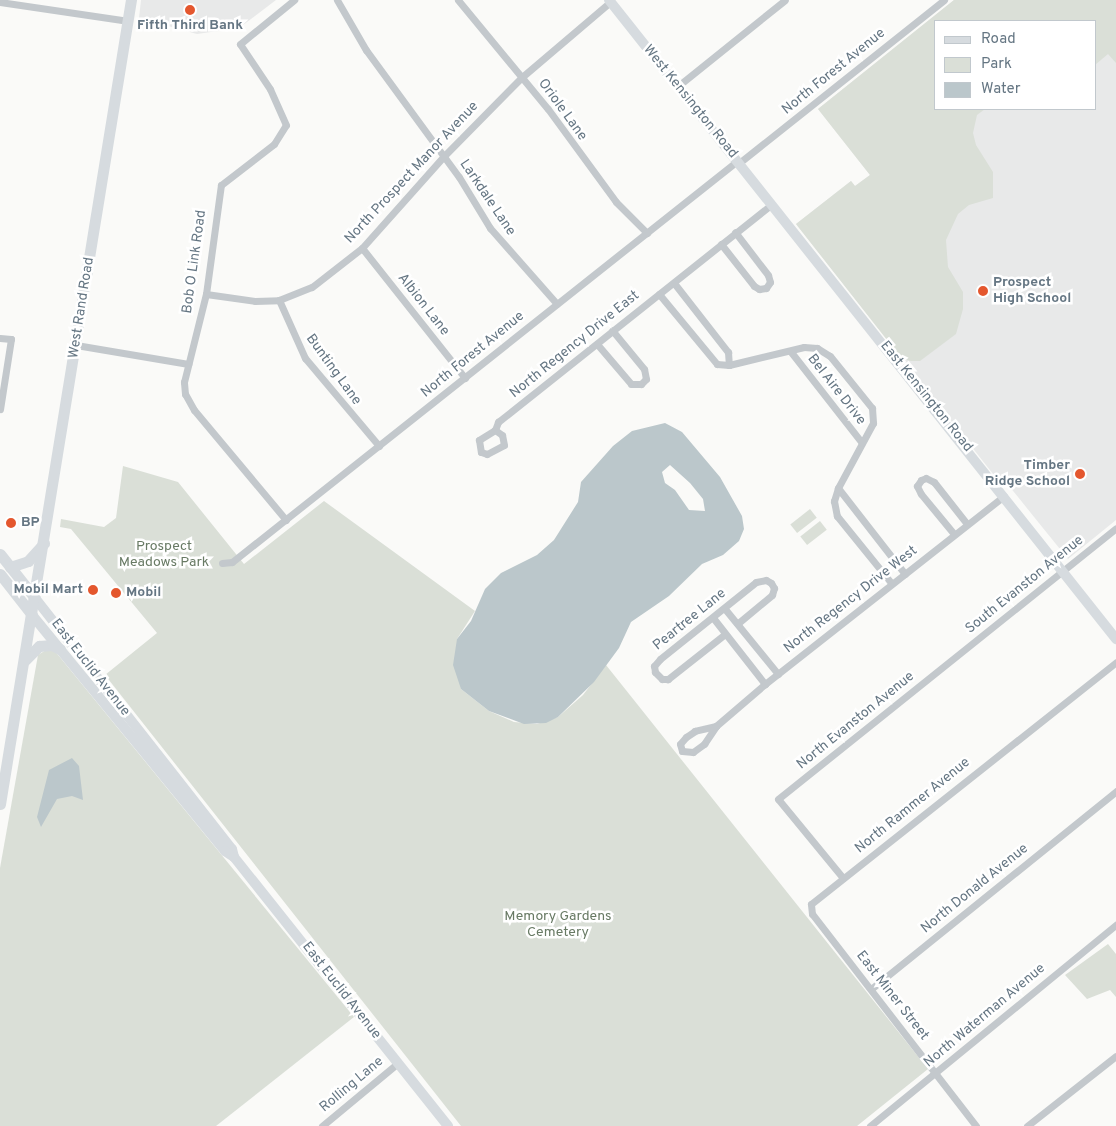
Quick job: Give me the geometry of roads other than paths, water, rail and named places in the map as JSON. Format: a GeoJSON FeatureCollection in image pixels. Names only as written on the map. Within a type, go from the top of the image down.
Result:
{"type":"FeatureCollection","features":[{"type":"Feature","properties":{"kind":"main road","name":"West Rand Road"},"geometry":{"type":"LineString","coordinates":[[0,804],[25,660],[131,0]]}},
{"type":"Feature","properties":{"kind":"main road","name":"West Kensington Road"},"geometry":{"type":"LineString","coordinates":[[614,2],[772,204]]}},
{"type":"Feature","properties":{"kind":"main road","name":"East Kensington Road"},"geometry":{"type":"LineString","coordinates":[[772,204],[1116,639]]}},
{"type":"Feature","properties":{"kind":"main road"},"geometry":{"type":"LineString","coordinates":[[10,567],[28,561],[44,543]]}},
{"type":"Feature","properties":{"kind":"main road"},"geometry":{"type":"LineString","coordinates":[[0,554],[35,598]]}},
{"type":"Feature","properties":{"kind":"main road"},"geometry":{"type":"LineString","coordinates":[[0,574],[32,615]]}},
{"type":"Feature","properties":{"kind":"main road","name":"East Euclid Avenue"},"geometry":{"type":"LineString","coordinates":[[35,598],[232,849],[234,857]]}},
{"type":"Feature","properties":{"kind":"main road","name":"East Euclid Avenue"},"geometry":{"type":"LineString","coordinates":[[32,615],[225,851],[234,857],[448,1126]]}},
{"type":"Feature","properties":{"kind":"main road"},"geometry":{"type":"LineString","coordinates":[[25,660],[45,644],[60,649]]}},
{"type":"Feature","properties":{"kind":"street","name":"Bob O Link Road"},"geometry":{"type":"LineString","coordinates":[[286,520],[194,410],[185,394],[188,364],[206,294],[221,185],[274,144],[286,125],[270,89],[240,44],[294,0]]}},
{"type":"Feature","properties":{"kind":"street","name":"Larkdale Lane"},"geometry":{"type":"LineString","coordinates":[[337,0],[387,82],[444,156],[490,228],[557,304]]}},
{"type":"Feature","properties":{"kind":"street","name":"Oriole Lane"},"geometry":{"type":"LineString","coordinates":[[458,0],[522,77],[616,202],[647,233]]}},
{"type":"Feature","properties":{"kind":"street"},"geometry":{"type":"LineString","coordinates":[[678,86],[785,0]]}},
{"type":"Feature","properties":{"kind":"street","name":"North Forest Avenue"},"geometry":{"type":"LineString","coordinates":[[222,563],[232,562],[286,520],[944,0]]}},
{"type":"Feature","properties":{"kind":"street"},"geometry":{"type":"LineString","coordinates":[[0,2],[129,21]]}},
{"type":"Feature","properties":{"kind":"street","name":"North Prospect Manor Avenue"},"geometry":{"type":"LineString","coordinates":[[206,294],[255,301],[280,300],[312,287],[362,248],[444,156],[522,77],[614,2]]}},
{"type":"Feature","properties":{"kind":"street","name":"North Regency Drive East"},"geometry":{"type":"LineString","coordinates":[[495,430],[498,422],[772,204]]}},
{"type":"Feature","properties":{"kind":"street"},"geometry":{"type":"LineString","coordinates":[[721,244],[754,286],[759,289],[766,288],[770,282],[768,275],[735,232]]}},
{"type":"Feature","properties":{"kind":"street","name":"Albion Lane"},"geometry":{"type":"LineString","coordinates":[[362,248],[465,378]]}},
{"type":"Feature","properties":{"kind":"street"},"geometry":{"type":"LineString","coordinates":[[659,294],[708,357],[717,364],[729,365],[728,352],[674,283]]}},
{"type":"Feature","properties":{"kind":"street","name":"Bunting Lane"},"geometry":{"type":"LineString","coordinates":[[280,300],[305,358],[379,446]]}},
{"type":"Feature","properties":{"kind":"street"},"geometry":{"type":"LineString","coordinates":[[597,344],[631,384],[641,384],[646,379],[644,369],[612,330]]}},
{"type":"Feature","properties":{"kind":"street"},"geometry":{"type":"LineString","coordinates":[[0,338],[11,340],[0,409]]}},
{"type":"Feature","properties":{"kind":"street"},"geometry":{"type":"LineString","coordinates":[[76,345],[188,364]]}},
{"type":"Feature","properties":{"kind":"street","name":"Bel Aire Drive"},"geometry":{"type":"LineString","coordinates":[[729,365],[791,352],[804,347],[817,348],[830,356],[872,408],[873,423],[838,488],[834,501],[837,516],[892,584]]}},
{"type":"Feature","properties":{"kind":"street","name":"Bel Aire Drive"},"geometry":{"type":"LineString","coordinates":[[791,352],[862,443]]}},
{"type":"Feature","properties":{"kind":"street"},"geometry":{"type":"LineString","coordinates":[[954,534],[920,494],[917,486],[921,480],[926,478],[934,482],[967,524]]}},
{"type":"Feature","properties":{"kind":"street"},"geometry":{"type":"LineString","coordinates":[[838,488],[905,574]]}},
{"type":"Feature","properties":{"kind":"street","name":"North Regency Drive West"},"geometry":{"type":"LineString","coordinates":[[716,726],[695,731],[686,737],[680,744],[682,751],[692,752],[704,744],[716,726],[765,684],[1004,496]]}},
{"type":"Feature","properties":{"kind":"street","name":"South Evanston Avenue"},"geometry":{"type":"LineString","coordinates":[[949,662],[1116,528]]}},
{"type":"Feature","properties":{"kind":"street","name":"Peartree Lane"},"geometry":{"type":"LineString","coordinates":[[725,634],[668,679],[662,679],[656,672],[654,666],[660,659],[714,619],[756,582],[766,580],[771,583],[774,588],[772,595],[737,624]]}},
{"type":"Feature","properties":{"kind":"street"},"geometry":{"type":"LineString","coordinates":[[725,609],[778,674]]}},
{"type":"Feature","properties":{"kind":"street"},"geometry":{"type":"LineString","coordinates":[[714,619],[765,684]]}},
{"type":"Feature","properties":{"kind":"street","name":"North Evanston Avenue"},"geometry":{"type":"LineString","coordinates":[[843,878],[778,799],[949,662]]}},
{"type":"Feature","properties":{"kind":"street","name":"North Rammer Avenue"},"geometry":{"type":"LineString","coordinates":[[811,904],[1031,727],[1116,662]]}},
{"type":"Feature","properties":{"kind":"street","name":"North Donald Avenue"},"geometry":{"type":"LineString","coordinates":[[871,989],[1116,791]]}},
{"type":"Feature","properties":{"kind":"street","name":"East Miner Street"},"geometry":{"type":"LineString","coordinates":[[811,904],[812,914],[976,1126]]}},
{"type":"Feature","properties":{"kind":"street","name":"North Waterman Avenue"},"geometry":{"type":"LineString","coordinates":[[870,1126],[1116,925]]}},
{"type":"Feature","properties":{"kind":"street"},"geometry":{"type":"LineString","coordinates":[[1027,1126],[1116,1056]]}},
{"type":"Feature","properties":{"kind":"street","name":"Rolling Lane"},"geometry":{"type":"LineString","coordinates":[[322,1126],[398,1064]]}},
{"type":"Feature","properties":{"kind":"water"},"geometry":{"type":"Polygon","coordinates":[[[665,423],[682,432],[720,477],[742,516],[744,529],[739,541],[723,555],[702,564],[669,596],[631,622],[619,648],[594,682],[558,717],[546,723],[524,724],[489,711],[461,689],[453,665],[457,639],[471,621],[485,589],[501,573],[537,555],[554,540],[578,502],[581,482],[613,446],[632,431],[665,423]],[[670,465],[662,472],[665,483],[675,490],[689,510],[705,511],[703,499],[690,483],[670,465]]]}},
{"type":"Feature","properties":{"kind":"water"},"geometry":{"type":"Polygon","coordinates":[[[72,758],[79,766],[83,800],[72,796],[57,799],[41,827],[37,817],[49,770],[72,758]]]}},
{"type":"Feature","properties":{"kind":"place","name":"Fifth Third Bank"},"geometry":{"type":"Point","coordinates":[190,10]}},
{"type":"Feature","properties":{"kind":"place","name":"Prospect High School"},"geometry":{"type":"Point","coordinates":[983,291]}},
{"type":"Feature","properties":{"kind":"place","name":"Timber Ridge School"},"geometry":{"type":"Point","coordinates":[1080,474]}},
{"type":"Feature","properties":{"kind":"place","name":"BP"},"geometry":{"type":"Point","coordinates":[11,523]}},
{"type":"Feature","properties":{"kind":"place","name":"Mobil Mart"},"geometry":{"type":"Point","coordinates":[93,590]}},
{"type":"Feature","properties":{"kind":"place","name":"Mobil"},"geometry":{"type":"Point","coordinates":[116,593]}},
{"type":"Feature","properties":{"kind":"park label","name":"Prospect Meadows Park"},"geometry":{"type":"Point","coordinates":[164,556]}},
{"type":"Feature","properties":{"kind":"park label","name":"Memory Gardens Cemetery"},"geometry":{"type":"Point","coordinates":[558,926]}}]}
